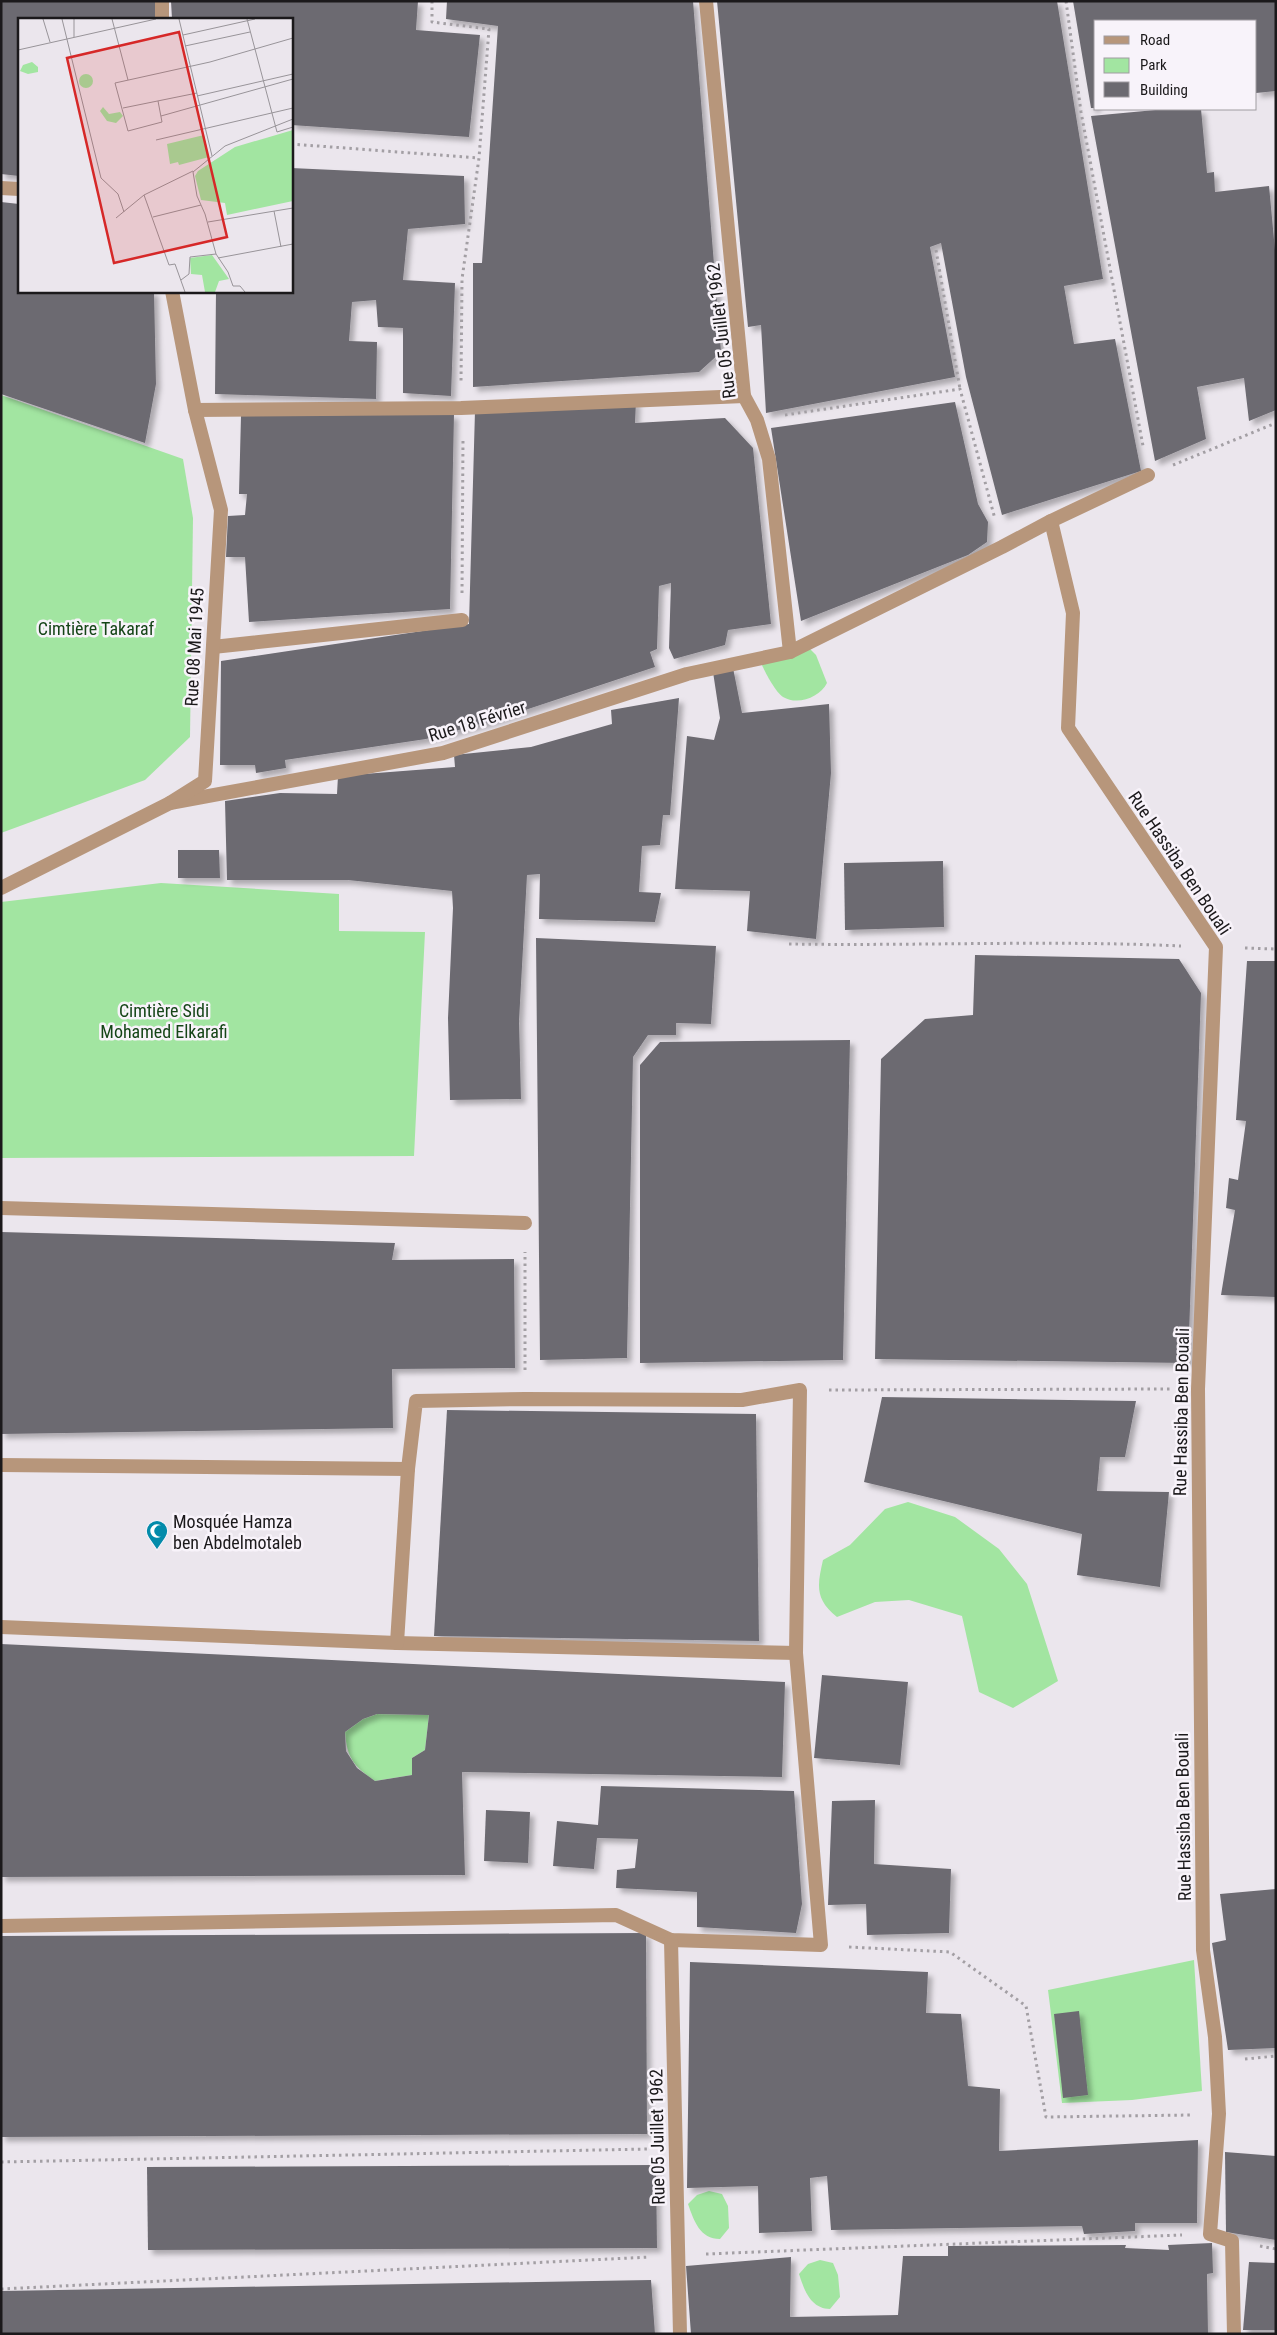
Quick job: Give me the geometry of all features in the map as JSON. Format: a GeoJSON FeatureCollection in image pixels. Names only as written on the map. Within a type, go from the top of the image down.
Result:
{"type":"FeatureCollection","features":[{"type":"Feature","properties":{"kind":"street"},"geometry":{"type":"LineString","coordinates":[[162,1],[162,18]]}},
{"type":"Feature","properties":{"kind":"street","name":"Rue 05 Juillet 1962"},"geometry":{"type":"LineString","coordinates":[[706,1],[744,396],[757,420],[770,459],[790,652]]}},
{"type":"Feature","properties":{"kind":"street"},"geometry":{"type":"LineString","coordinates":[[1,188],[18,189]]}},
{"type":"Feature","properties":{"kind":"street","name":"Rue 08 Mai 1945"},"geometry":{"type":"LineString","coordinates":[[1,888],[170,804],[205,781],[221,510],[195,410],[172,292]]}},
{"type":"Feature","properties":{"kind":"street"},"geometry":{"type":"LineString","coordinates":[[195,410],[461,408],[744,396]]}},
{"type":"Feature","properties":{"kind":"street","name":"Rue 18 Février"},"geometry":{"type":"LineString","coordinates":[[170,804],[444,753],[687,674],[790,652],[1051,521],[1148,475]]}},
{"type":"Feature","properties":{"kind":"street","name":"Rue Hassiba Ben Bouali"},"geometry":{"type":"LineString","coordinates":[[1051,521],[1073,613],[1068,728],[1216,947],[1198,1389],[1203,1950],[1215,2037],[1219,2114],[1210,2234]]}},
{"type":"Feature","properties":{"kind":"street"},"geometry":{"type":"LineString","coordinates":[[213,647],[462,620]]}},
{"type":"Feature","properties":{"kind":"street"},"geometry":{"type":"LineString","coordinates":[[1,1208],[525,1223]]}},
{"type":"Feature","properties":{"kind":"street"},"geometry":{"type":"LineString","coordinates":[[1,1926],[616,1916],[671,1940],[821,1945],[796,1653],[800,1390],[742,1400],[525,1398],[416,1401],[408,1469],[397,1643]]}},
{"type":"Feature","properties":{"kind":"street"},"geometry":{"type":"LineString","coordinates":[[1,1465],[408,1469]]}},
{"type":"Feature","properties":{"kind":"street"},"geometry":{"type":"LineString","coordinates":[[1,1627],[397,1643],[796,1653]]}},
{"type":"Feature","properties":{"kind":"street","name":"Rue 05 Juillet 1962"},"geometry":{"type":"LineString","coordinates":[[671,1940],[680,2334]]}},
{"type":"Feature","properties":{"kind":"street"},"geometry":{"type":"LineString","coordinates":[[1210,2234],[1232,2241],[1234,2334]]}},
{"type":"Feature","properties":{"kind":"path"},"geometry":{"type":"LineString","coordinates":[[292,144],[479,158],[489,29],[432,22],[432,1]]}},
{"type":"Feature","properties":{"kind":"path"},"geometry":{"type":"LineString","coordinates":[[1066,1],[1081,112],[1148,475],[1276,423]]}},
{"type":"Feature","properties":{"kind":"path"},"geometry":{"type":"LineString","coordinates":[[936,250],[960,389],[1002,547]]}},
{"type":"Feature","properties":{"kind":"path"},"geometry":{"type":"LineString","coordinates":[[757,420],[960,389]]}},
{"type":"Feature","properties":{"kind":"path"},"geometry":{"type":"LineString","coordinates":[[790,944],[874,945],[1088,942],[1216,947]]}},
{"type":"Feature","properties":{"kind":"path"},"geometry":{"type":"LineString","coordinates":[[525,1223],[525,1398]]}},
{"type":"Feature","properties":{"kind":"path"},"geometry":{"type":"LineString","coordinates":[[800,1390],[1198,1389]]}},
{"type":"Feature","properties":{"kind":"path"},"geometry":{"type":"LineString","coordinates":[[821,1945],[950,1952],[1026,2006],[1046,2117],[1219,2114]]}},
{"type":"Feature","properties":{"kind":"path"},"geometry":{"type":"LineString","coordinates":[[1,2162],[676,2148]]}},
{"type":"Feature","properties":{"kind":"path"},"geometry":{"type":"LineString","coordinates":[[1,2289],[677,2255],[1210,2234]]}},
{"type":"Feature","properties":{"kind":"green space","name":"Cimtière Takaraf"},"geometry":{"type":"Polygon","coordinates":[[[1,395],[183,459],[193,518],[190,737],[145,780],[1,833],[1,395]]]}},
{"type":"Feature","properties":{"kind":"green space"},"geometry":{"type":"Polygon","coordinates":[[[810,649],[816,655],[827,683],[824,688],[808,699],[789,700],[783,697],[773,685],[760,660],[810,649]]]}},
{"type":"Feature","properties":{"kind":"green space","name":"Cimtière Sidi Mohamed Elkarafi"},"geometry":{"type":"Polygon","coordinates":[[[161,883],[339,894],[339,931],[425,932],[414,1156],[1,1158],[1,902],[161,883]]]}},
{"type":"Feature","properties":{"kind":"green space"},"geometry":{"type":"Polygon","coordinates":[[[908,1502],[955,1517],[999,1549],[1027,1584],[1058,1681],[1013,1708],[979,1692],[962,1616],[909,1600],[875,1602],[837,1617],[830,1610],[819,1592],[823,1560],[850,1545],[885,1509],[908,1502]]]}},
{"type":"Feature","properties":{"kind":"green space"},"geometry":{"type":"Polygon","coordinates":[[[377,1714],[429,1715],[425,1750],[412,1758],[412,1775],[375,1781],[353,1761],[348,1749],[345,1732],[363,1719],[377,1714]]]}},
{"type":"Feature","properties":{"kind":"green space"},"geometry":{"type":"Polygon","coordinates":[[[1194,1960],[1202,2091],[1132,2100],[1062,2103],[1048,1990],[1194,1960]]]}},
{"type":"Feature","properties":{"kind":"green space"},"geometry":{"type":"Polygon","coordinates":[[[709,2191],[722,2194],[728,2206],[729,2228],[720,2239],[707,2236],[699,2228],[695,2223],[688,2204],[697,2195],[709,2191]]]}},
{"type":"Feature","properties":{"kind":"green space"},"geometry":{"type":"Polygon","coordinates":[[[820,2260],[833,2263],[838,2275],[840,2297],[830,2309],[818,2306],[809,2298],[799,2274],[808,2264],[820,2260]]]}},
{"type":"Feature","properties":{"kind":"building"},"geometry":{"type":"Polygon","coordinates":[[[1,1],[155,1],[157,18],[18,18],[18,176],[1,174],[1,1]]]}},
{"type":"Feature","properties":{"kind":"building"},"geometry":{"type":"Polygon","coordinates":[[[171,1],[418,1],[416,30],[480,35],[469,137],[292,125],[292,18],[172,18],[171,1]]]}},
{"type":"Feature","properties":{"kind":"building"},"geometry":{"type":"Polygon","coordinates":[[[447,1],[693,1],[721,352],[699,372],[473,387],[473,263],[482,263],[498,26],[446,19],[447,1]]]}},
{"type":"Feature","properties":{"kind":"building"},"geometry":{"type":"Polygon","coordinates":[[[717,1],[1057,1],[1103,279],[1064,286],[1074,344],[1115,339],[1141,471],[1002,515],[966,377],[941,243],[930,247],[955,377],[766,413],[761,325],[748,327],[717,1]]]}},
{"type":"Feature","properties":{"kind":"building"},"geometry":{"type":"Polygon","coordinates":[[[1073,1],[1276,1],[1276,91],[1257,93],[1257,20],[1094,20],[1094,108],[1091,108],[1073,1]]]}},
{"type":"Feature","properties":{"kind":"building"},"geometry":{"type":"Polygon","coordinates":[[[1155,110],[1201,110],[1207,173],[1214,172],[1215,192],[1269,186],[1276,261],[1276,410],[1249,421],[1244,378],[1197,387],[1206,439],[1155,461],[1091,116],[1155,110]]]}},
{"type":"Feature","properties":{"kind":"building"},"geometry":{"type":"Polygon","coordinates":[[[292,168],[464,176],[465,224],[408,229],[403,280],[455,283],[451,396],[403,393],[403,328],[378,327],[376,300],[352,302],[349,341],[377,342],[376,399],[215,394],[216,292],[292,292],[292,168]]]}},
{"type":"Feature","properties":{"kind":"building"},"geometry":{"type":"Polygon","coordinates":[[[1,202],[18,204],[18,292],[154,292],[156,384],[145,443],[1,394],[1,202]]]}},
{"type":"Feature","properties":{"kind":"building"},"geometry":{"type":"Polygon","coordinates":[[[636,401],[635,423],[725,418],[753,448],[771,624],[728,630],[725,645],[674,659],[669,648],[671,583],[659,586],[657,649],[650,652],[655,667],[495,720],[426,739],[285,760],[286,768],[256,773],[255,765],[220,765],[221,661],[469,624],[475,411],[636,401]]]}},
{"type":"Feature","properties":{"kind":"building"},"geometry":{"type":"Polygon","coordinates":[[[955,402],[978,504],[988,522],[987,542],[968,555],[801,621],[771,428],[955,402]]]}},
{"type":"Feature","properties":{"kind":"building"},"geometry":{"type":"Polygon","coordinates":[[[454,414],[450,609],[249,622],[245,557],[226,557],[228,516],[245,515],[247,494],[239,494],[241,416],[454,414]]]}},
{"type":"Feature","properties":{"kind":"building"},"geometry":{"type":"Polygon","coordinates":[[[733,668],[742,713],[829,704],[831,773],[816,939],[747,931],[750,891],[675,889],[687,736],[714,740],[720,718],[713,672],[733,668]]]}},
{"type":"Feature","properties":{"kind":"building"},"geometry":{"type":"Polygon","coordinates":[[[679,698],[670,815],[663,815],[660,845],[642,846],[639,892],[661,893],[655,922],[539,919],[540,874],[527,875],[519,1021],[521,1099],[450,1100],[448,1018],[453,908],[452,891],[348,880],[227,880],[225,801],[280,793],[337,794],[338,776],[455,767],[454,755],[531,747],[612,724],[611,710],[679,698]]]}},
{"type":"Feature","properties":{"kind":"building"},"geometry":{"type":"Polygon","coordinates":[[[178,850],[219,850],[220,878],[178,878],[178,850]]]}},
{"type":"Feature","properties":{"kind":"building"},"geometry":{"type":"Polygon","coordinates":[[[943,861],[944,927],[845,930],[844,863],[943,861]]]}},
{"type":"Feature","properties":{"kind":"building"},"geometry":{"type":"Polygon","coordinates":[[[536,938],[716,946],[711,1024],[676,1023],[676,1035],[648,1035],[633,1057],[627,1358],[540,1360],[536,938]]]}},
{"type":"Feature","properties":{"kind":"building"},"geometry":{"type":"Polygon","coordinates":[[[975,955],[1179,959],[1201,993],[1188,1363],[875,1359],[881,1059],[925,1019],[973,1015],[975,955]]]}},
{"type":"Feature","properties":{"kind":"building"},"geometry":{"type":"Polygon","coordinates":[[[1247,961],[1276,961],[1276,1297],[1221,1295],[1235,1210],[1226,1208],[1229,1178],[1238,1180],[1246,1121],[1236,1120],[1247,961]]]}},
{"type":"Feature","properties":{"kind":"building"},"geometry":{"type":"Polygon","coordinates":[[[850,1040],[843,1360],[640,1363],[640,1065],[660,1042],[850,1040]]]}},
{"type":"Feature","properties":{"kind":"building"},"geometry":{"type":"Polygon","coordinates":[[[1,1232],[395,1243],[392,1260],[514,1259],[515,1368],[392,1369],[393,1428],[1,1434],[1,1232]]]}},
{"type":"Feature","properties":{"kind":"building"},"geometry":{"type":"Polygon","coordinates":[[[882,1397],[1136,1401],[1125,1457],[1100,1457],[1097,1491],[1169,1492],[1160,1587],[1077,1575],[1082,1534],[864,1482],[882,1397]]]}},
{"type":"Feature","properties":{"kind":"building"},"geometry":{"type":"Polygon","coordinates":[[[447,1410],[756,1414],[759,1641],[434,1636],[447,1410]]]}},
{"type":"Feature","properties":{"kind":"building"},"geometry":{"type":"Polygon","coordinates":[[[1,1644],[785,1682],[782,1777],[462,1772],[465,1875],[1,1877],[1,1644]],[[377,1714],[363,1719],[345,1732],[346,1751],[357,1768],[375,1781],[412,1775],[412,1758],[425,1750],[429,1715],[377,1714]]]}},
{"type":"Feature","properties":{"kind":"building"},"geometry":{"type":"Polygon","coordinates":[[[822,1675],[908,1682],[900,1765],[814,1758],[822,1675]]]}},
{"type":"Feature","properties":{"kind":"building"},"geometry":{"type":"Polygon","coordinates":[[[601,1786],[794,1791],[802,1904],[796,1933],[697,1927],[697,1892],[616,1888],[617,1870],[635,1868],[638,1839],[597,1838],[594,1869],[553,1866],[557,1821],[598,1825],[601,1786]]]}},
{"type":"Feature","properties":{"kind":"building"},"geometry":{"type":"Polygon","coordinates":[[[875,1800],[874,1864],[951,1869],[949,1933],[867,1935],[866,1904],[828,1905],[832,1801],[875,1800]]]}},
{"type":"Feature","properties":{"kind":"building"},"geometry":{"type":"Polygon","coordinates":[[[486,1810],[530,1812],[528,1863],[484,1861],[486,1810]]]}},
{"type":"Feature","properties":{"kind":"building"},"geometry":{"type":"Polygon","coordinates":[[[1276,1889],[1276,2048],[1228,2050],[1212,1943],[1226,1940],[1220,1894],[1276,1889]]]}},
{"type":"Feature","properties":{"kind":"building"},"geometry":{"type":"Polygon","coordinates":[[[646,1933],[647,2134],[1,2137],[1,1936],[646,1933]]]}},
{"type":"Feature","properties":{"kind":"building"},"geometry":{"type":"Polygon","coordinates":[[[690,1962],[928,1972],[926,2013],[961,2014],[968,2086],[1000,2089],[999,2151],[1198,2140],[1197,2223],[1135,2223],[1135,2231],[1084,2234],[1082,2226],[831,2230],[827,2176],[810,2178],[812,2231],[759,2233],[758,2186],[687,2188],[690,1962]]]}},
{"type":"Feature","properties":{"kind":"building"},"geometry":{"type":"Polygon","coordinates":[[[1079,2011],[1088,2095],[1063,2098],[1054,2014],[1079,2011]]]}},
{"type":"Feature","properties":{"kind":"building"},"geometry":{"type":"Polygon","coordinates":[[[1225,2152],[1276,2156],[1276,2240],[1226,2232],[1225,2152]]]}},
{"type":"Feature","properties":{"kind":"building"},"geometry":{"type":"Polygon","coordinates":[[[656,2165],[657,2248],[148,2250],[147,2167],[656,2165]]]}},
{"type":"Feature","properties":{"kind":"building"},"geometry":{"type":"Polygon","coordinates":[[[1212,2243],[1213,2273],[1207,2274],[1208,2334],[691,2334],[686,2266],[791,2257],[790,2317],[898,2315],[903,2256],[948,2256],[948,2246],[1126,2245],[1125,2248],[1169,2250],[1168,2245],[1212,2243]]]}},
{"type":"Feature","properties":{"kind":"building"},"geometry":{"type":"Polygon","coordinates":[[[1249,2262],[1276,2263],[1276,2330],[1243,2330],[1249,2262]]]}},
{"type":"Feature","properties":{"kind":"building"},"geometry":{"type":"Polygon","coordinates":[[[651,2280],[655,2334],[1,2334],[1,2291],[651,2280]]]}},
{"type":"Feature","properties":{"kind":"place","name":"Mosquée Hamza ben Abdelmotaleb"},"geometry":{"type":"Point","coordinates":[157,1550]}}]}
